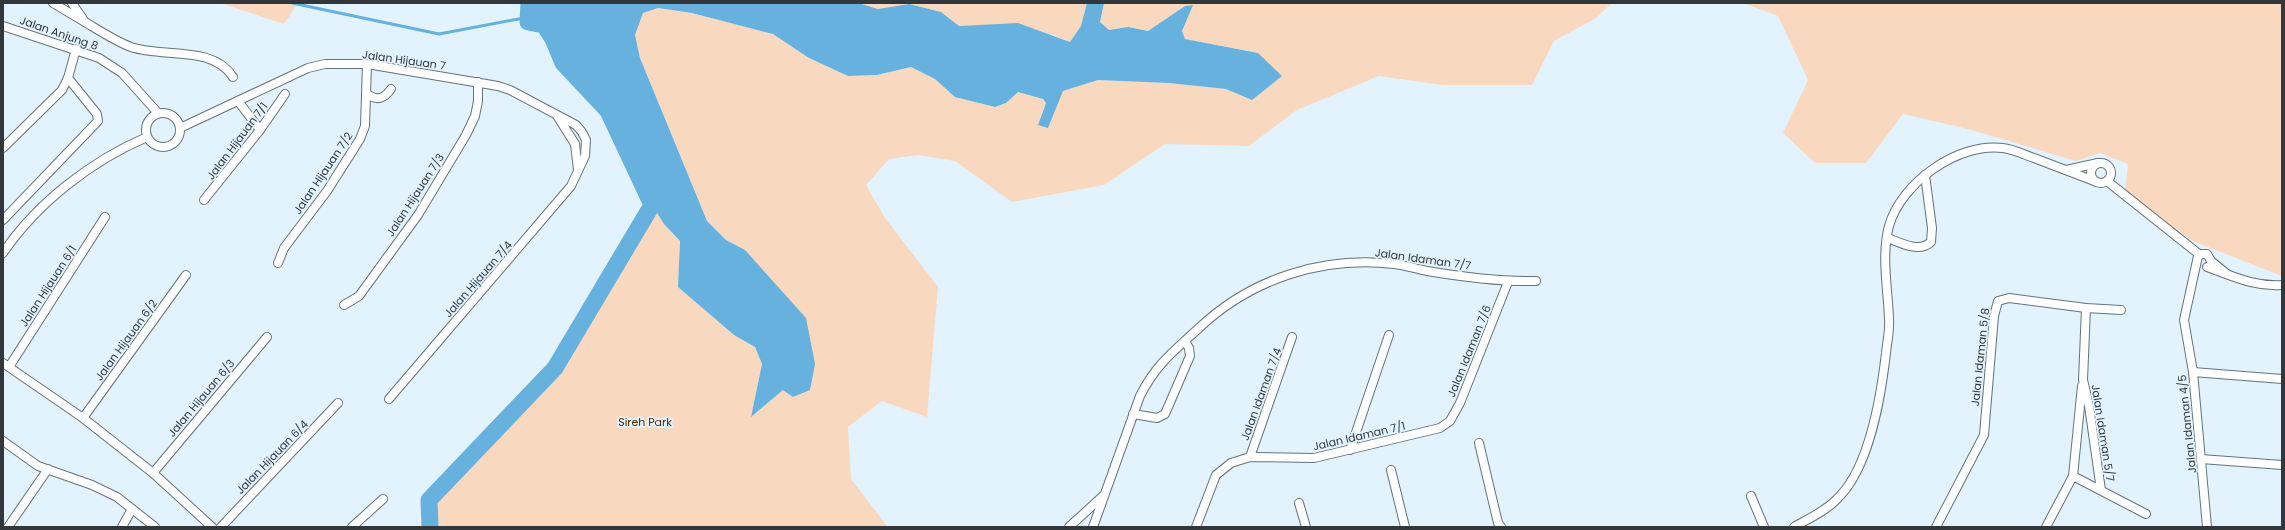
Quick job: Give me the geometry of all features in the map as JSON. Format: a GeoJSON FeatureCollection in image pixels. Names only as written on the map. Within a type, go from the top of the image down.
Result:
{"type":"FeatureCollection","features":[{"type":"Feature","properties":{"kind":"street"},"geometry":{"type":"LineString","coordinates":[[53,3],[115,40],[132,47],[207,58],[228,68],[233,77]]}},
{"type":"Feature","properties":{"kind":"street"},"geometry":{"type":"LineString","coordinates":[[72,3],[85,22]]}},
{"type":"Feature","properties":{"kind":"street","name":"Jalan Anjung 8"},"geometry":{"type":"LineString","coordinates":[[3,26],[99,58],[122,73],[158,113]]}},
{"type":"Feature","properties":{"kind":"street"},"geometry":{"type":"LineString","coordinates":[[3,148],[62,90],[68,78],[76,50]]}},
{"type":"Feature","properties":{"kind":"street","name":"Jalan Hijauan 7"},"geometry":{"type":"LineString","coordinates":[[180,128],[308,68],[325,64],[367,64],[478,82],[510,90],[576,125],[582,132],[587,148],[580,165]]}},
{"type":"Feature","properties":{"kind":"street","name":"Jalan Hijauan 7/2"},"geometry":{"type":"LineString","coordinates":[[278,263],[284,248],[327,191],[360,139],[365,126],[367,64]]}},
{"type":"Feature","properties":{"kind":"street"},"geometry":{"type":"LineString","coordinates":[[3,220],[98,121],[97,114],[68,78]]}},
{"type":"Feature","properties":{"kind":"street","name":"Jalan Hijauan 7/3"},"geometry":{"type":"LineString","coordinates":[[344,305],[359,296],[418,215],[462,141],[475,116],[478,101],[478,82]]}},
{"type":"Feature","properties":{"kind":"street"},"geometry":{"type":"LineString","coordinates":[[367,94],[373,98],[380,98],[387,95],[391,89]]}},
{"type":"Feature","properties":{"kind":"street","name":"Jalan Hijauan 7/1"},"geometry":{"type":"LineString","coordinates":[[204,200],[260,130],[285,94]]}},
{"type":"Feature","properties":{"kind":"street"},"geometry":{"type":"LineString","coordinates":[[238,102],[260,130]]}},
{"type":"Feature","properties":{"kind":"street"},"geometry":{"type":"LineString","coordinates":[[158,113],[172,115],[180,128],[179,137],[168,147],[158,147],[147,137],[147,123],[158,113]]}},
{"type":"Feature","properties":{"kind":"street"},"geometry":{"type":"LineString","coordinates":[[3,253],[41,208],[87,170],[147,137]]}},
{"type":"Feature","properties":{"kind":"street"},"geometry":{"type":"LineString","coordinates":[[1794,527],[1837,500],[1854,477],[1872,432],[1883,376],[1889,322],[1885,264],[1889,227],[1896,208],[1907,192],[1925,175],[1956,156],[1980,149],[2004,148],[2097,182],[2107,181],[2200,255],[2207,254],[2205,265]]}},
{"type":"Feature","properties":{"kind":"street"},"geometry":{"type":"LineString","coordinates":[[2097,182],[2091,174],[2093,167],[2098,163]]}},
{"type":"Feature","properties":{"kind":"street"},"geometry":{"type":"LineString","coordinates":[[2065,170],[2104,163],[2109,167],[2111,172],[2107,181]]}},
{"type":"Feature","properties":{"kind":"street","name":"Jalan Hijauan 7/4"},"geometry":{"type":"LineString","coordinates":[[389,399],[557,204],[571,186],[580,165]]}},
{"type":"Feature","properties":{"kind":"street"},"geometry":{"type":"LineString","coordinates":[[1888,238],[1918,247],[1926,246],[1931,242],[1932,228],[1925,175]]}},
{"type":"Feature","properties":{"kind":"street","name":"Jalan Hijauan 6/1"},"geometry":{"type":"LineString","coordinates":[[6,365],[105,217]]}},
{"type":"Feature","properties":{"kind":"street"},"geometry":{"type":"LineString","coordinates":[[2200,255],[2197,258],[2205,265],[2241,281],[2257,285],[2282,285]]}},
{"type":"Feature","properties":{"kind":"street","name":"Jalan Idaman 7/7"},"geometry":{"type":"LineString","coordinates":[[1092,527],[1133,414],[1149,378],[1164,359],[1211,317],[1244,293],[1294,272],[1327,264],[1352,262],[1396,264],[1428,271],[1508,282],[1536,281]]}},
{"type":"Feature","properties":{"kind":"street","name":"Jalan Idaman 4/5"},"geometry":{"type":"LineString","coordinates":[[2205,265],[2192,284],[2184,320],[2192,372],[2202,459],[2207,527]]}},
{"type":"Feature","properties":{"kind":"street","name":"Jalan Hijauan 6/2"},"geometry":{"type":"LineString","coordinates":[[83,418],[186,276]]}},
{"type":"Feature","properties":{"kind":"street","name":"Jalan Idaman 7/6"},"geometry":{"type":"LineString","coordinates":[[1446,425],[1454,416],[1508,282]]}},
{"type":"Feature","properties":{"kind":"street","name":"Jalan Idaman 5/8"},"geometry":{"type":"LineString","coordinates":[[1936,527],[1984,435],[1994,316],[1998,301],[2009,298],[2086,308],[2120,310]]}},
{"type":"Feature","properties":{"kind":"street","name":"Jalan Idaman 5/7"},"geometry":{"type":"LineString","coordinates":[[2046,527],[2073,476],[2083,380],[2086,308]]}},
{"type":"Feature","properties":{"kind":"street"},"geometry":{"type":"LineString","coordinates":[[1350,450],[1389,335]]}},
{"type":"Feature","properties":{"kind":"street","name":"Jalan Hijauan 6/3"},"geometry":{"type":"LineString","coordinates":[[153,473],[267,336]]}},
{"type":"Feature","properties":{"kind":"street","name":"Jalan Idaman 7/4"},"geometry":{"type":"LineString","coordinates":[[1250,457],[1292,337]]}},
{"type":"Feature","properties":{"kind":"street"},"geometry":{"type":"LineString","coordinates":[[1133,414],[1157,418],[1165,414],[1190,356],[1189,348],[1185,341]]}},
{"type":"Feature","properties":{"kind":"street"},"geometry":{"type":"LineString","coordinates":[[6,365],[83,418],[153,473],[212,527]]}},
{"type":"Feature","properties":{"kind":"street"},"geometry":{"type":"LineString","coordinates":[[2192,372],[2282,379]]}},
{"type":"Feature","properties":{"kind":"street","name":"Jalan Idaman 5/7"},"geometry":{"type":"LineString","coordinates":[[2083,380],[2090,406],[2101,490]]}},
{"type":"Feature","properties":{"kind":"street","name":"Jalan Hijauan 6/4"},"geometry":{"type":"LineString","coordinates":[[221,527],[338,403]]}},
{"type":"Feature","properties":{"kind":"street","name":"Jalan Idaman 7/1"},"geometry":{"type":"LineString","coordinates":[[1196,527],[1216,475],[1231,463],[1250,457],[1305,459],[1350,450],[1440,428],[1446,425]]}},
{"type":"Feature","properties":{"kind":"street"},"geometry":{"type":"LineString","coordinates":[[3,441],[38,466],[103,489],[117,497],[155,527]]}},
{"type":"Feature","properties":{"kind":"street"},"geometry":{"type":"LineString","coordinates":[[1479,443],[1498,523],[1501,527]]}},
{"type":"Feature","properties":{"kind":"street"},"geometry":{"type":"LineString","coordinates":[[2202,459],[2282,465]]}},
{"type":"Feature","properties":{"kind":"street"},"geometry":{"type":"LineString","coordinates":[[8,527],[48,469]]}},
{"type":"Feature","properties":{"kind":"street"},"geometry":{"type":"LineString","coordinates":[[1391,470],[1405,527]]}},
{"type":"Feature","properties":{"kind":"street"},"geometry":{"type":"LineString","coordinates":[[2073,476],[2146,514]]}},
{"type":"Feature","properties":{"kind":"street","name":"Jalan Idaman 7/7"},"geometry":{"type":"LineString","coordinates":[[1074,526],[1103,496]]}},
{"type":"Feature","properties":{"kind":"street"},"geometry":{"type":"LineString","coordinates":[[1750,496],[1764,527]]}},
{"type":"Feature","properties":{"kind":"street"},"geometry":{"type":"LineString","coordinates":[[352,527],[383,499]]}},
{"type":"Feature","properties":{"kind":"street"},"geometry":{"type":"LineString","coordinates":[[1299,503],[1306,527]]}},
{"type":"Feature","properties":{"kind":"street"},"geometry":{"type":"LineString","coordinates":[[122,527],[132,509]]}},
{"type":"Feature","properties":{"kind":"green space"},"geometry":{"type":"Polygon","coordinates":[[[220,3],[298,3],[284,24],[220,3]]]}},
{"type":"Feature","properties":{"kind":"green space"},"geometry":{"type":"Polygon","coordinates":[[[858,3],[1087,3],[1081,26],[1070,42],[1054,35],[986,25],[959,26],[941,12],[909,4],[878,9],[858,3]]]}},
{"type":"Feature","properties":{"kind":"green space","name":"Sireh Park"},"geometry":{"type":"Polygon","coordinates":[[[1104,3],[1612,3],[1596,18],[1554,41],[1532,85],[1442,85],[1379,76],[1297,110],[1249,146],[1165,144],[1104,185],[1012,202],[955,161],[918,155],[889,159],[866,185],[885,218],[938,287],[927,417],[882,401],[848,427],[851,479],[888,527],[430,527],[429,500],[555,368],[652,205],[664,224],[680,241],[678,287],[734,335],[755,347],[762,364],[751,417],[783,390],[745,250],[726,240],[707,221],[640,58],[635,35],[643,13],[658,8],[692,13],[773,34],[809,58],[848,76],[877,75],[911,67],[935,79],[956,97],[995,107],[1006,103],[1018,92],[1043,99],[1046,102],[1038,124],[1063,91],[1098,80],[1169,83],[1226,89],[1252,100],[1258,53],[1185,39],[1182,31],[1192,5],[1185,6],[1148,31],[1128,27],[1109,30],[1100,22],[1104,3]]]}},
{"type":"Feature","properties":{"kind":"green space"},"geometry":{"type":"Polygon","coordinates":[[[1743,3],[2282,3],[2282,276],[2195,242],[2155,218],[2125,190],[2128,164],[2100,153],[2076,161],[1968,129],[1903,114],[1866,163],[1815,163],[1783,133],[1808,80],[1778,16],[1743,3]]]}},
{"type":"Feature","properties":{"kind":"water"},"geometry":{"type":"Polygon","coordinates":[[[529,3],[858,3],[878,9],[909,4],[941,12],[959,26],[1018,23],[1070,42],[1081,26],[1087,3],[1104,3],[1100,22],[1109,30],[1128,27],[1148,31],[1185,6],[1193,5],[1182,31],[1185,39],[1258,53],[1282,76],[1252,100],[1226,89],[1169,83],[1098,80],[1063,91],[1048,128],[1038,125],[1046,103],[1043,99],[1018,92],[1006,103],[995,107],[955,97],[935,79],[911,67],[877,75],[848,76],[809,58],[773,34],[692,13],[658,8],[643,13],[635,35],[640,58],[707,221],[726,240],[745,250],[806,318],[815,364],[810,390],[793,397],[783,390],[751,417],[762,364],[755,347],[734,335],[678,287],[680,241],[664,224],[652,205],[608,111],[563,63],[553,39],[544,25],[528,22],[529,3]]]}},
{"type":"Feature","properties":{"kind":"waterway"},"geometry":{"type":"LineString","coordinates":[[292,3],[439,34],[529,17]]}},
{"type":"Feature","properties":{"kind":"waterway"},"geometry":{"type":"LineString","coordinates":[[430,527],[429,500],[555,368],[652,205],[608,111],[563,63],[553,39],[544,25],[528,22],[529,3]]}}]}
